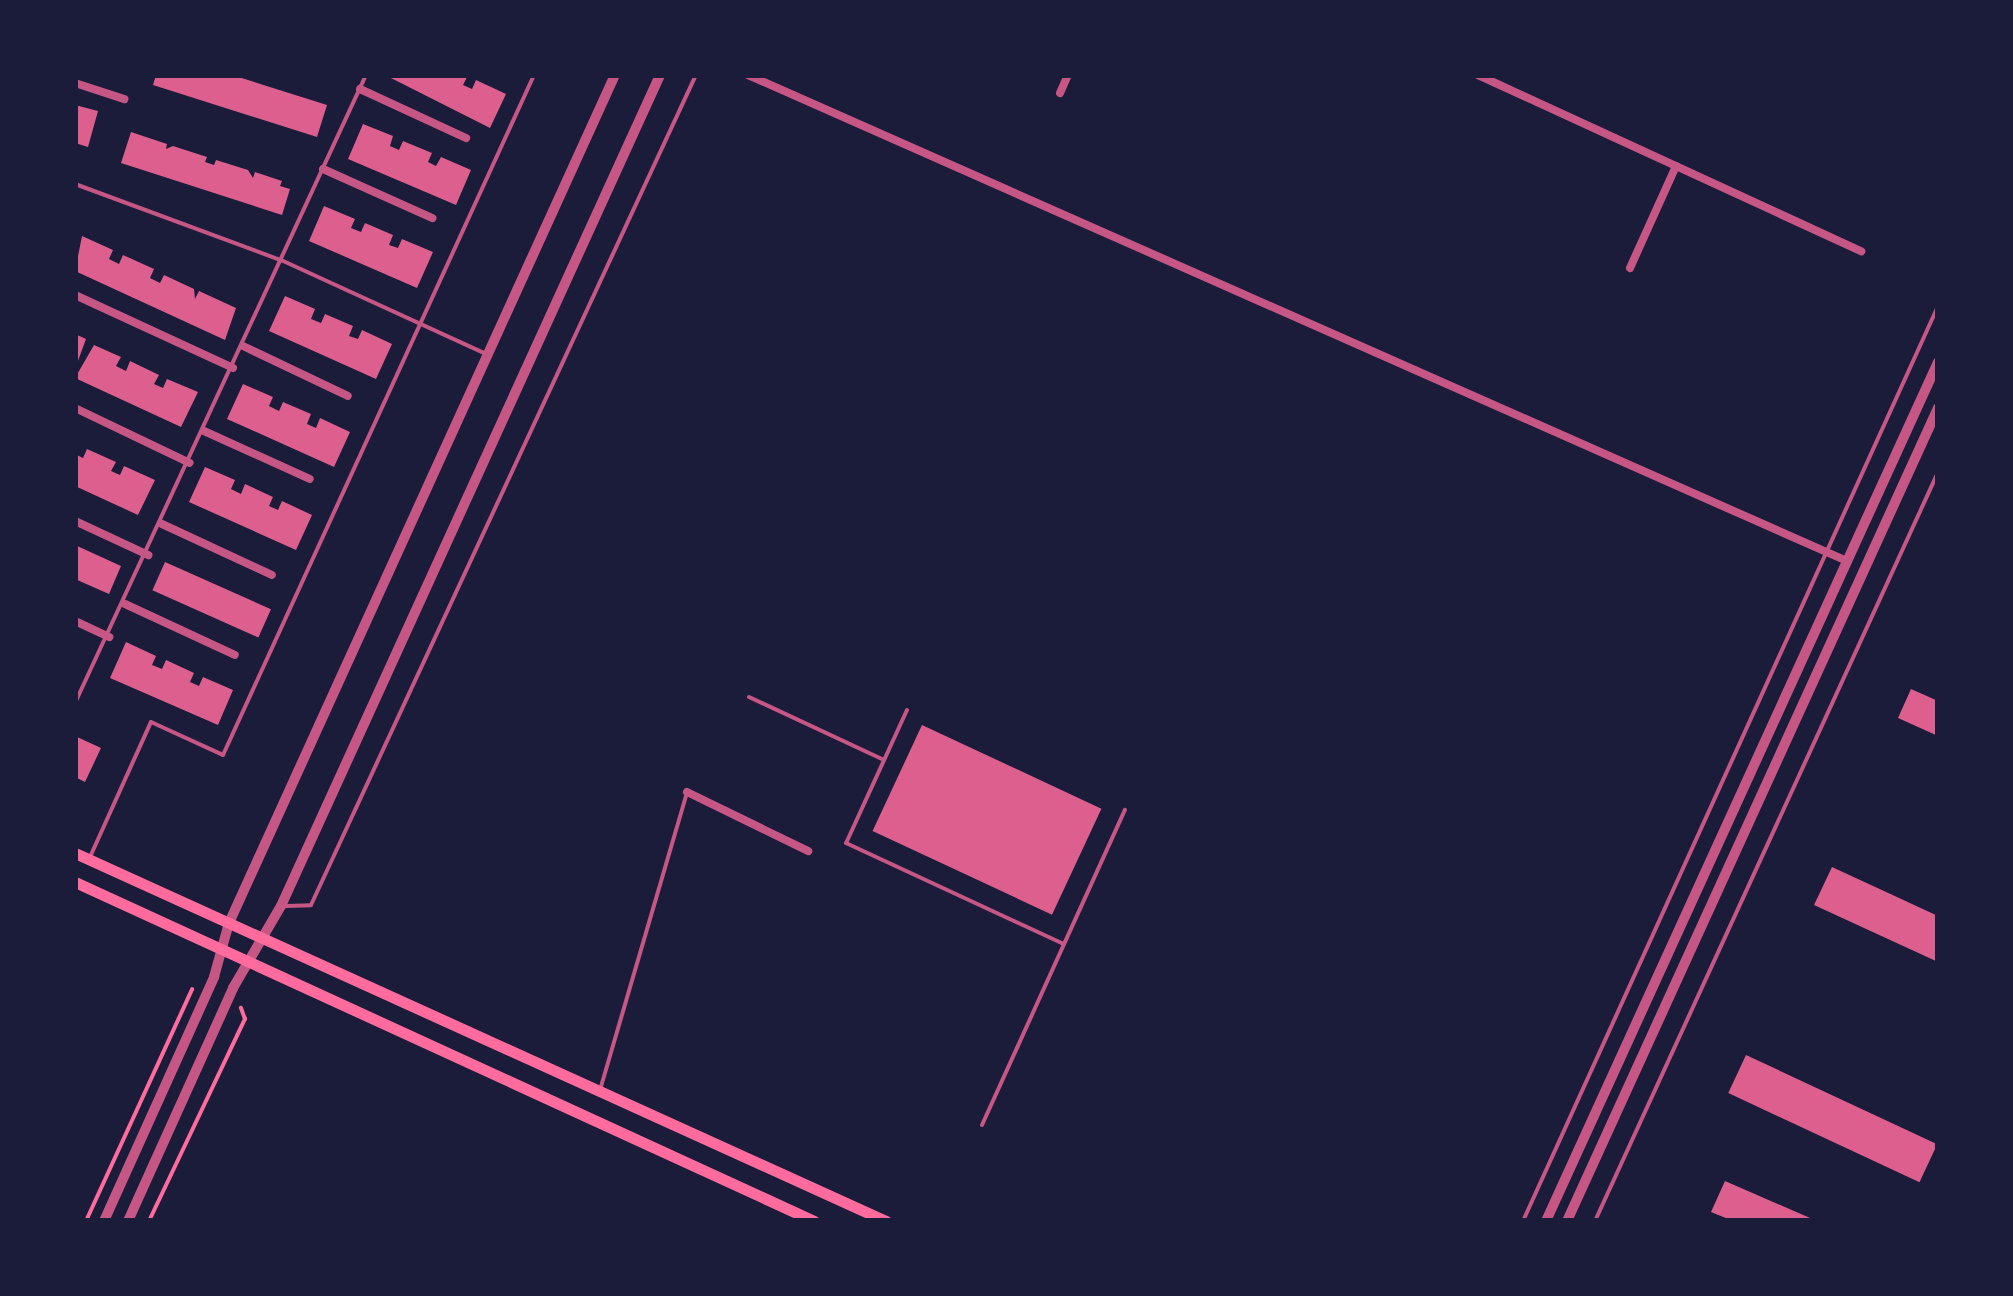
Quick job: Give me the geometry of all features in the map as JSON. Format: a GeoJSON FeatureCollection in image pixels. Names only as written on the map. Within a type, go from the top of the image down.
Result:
{"type":"FeatureCollection","features":[{"type":"Feature","properties":{"kind":"main road"},"geometry":{"type":"LineString","coordinates":[[75,853],[886,1221]]}},
{"type":"Feature","properties":{"kind":"main road"},"geometry":{"type":"LineString","coordinates":[[75,882],[814,1221]]}},
{"type":"Feature","properties":{"kind":"street"},"geometry":{"type":"LineString","coordinates":[[104,1221],[214,977],[228,923],[615,75]]}},
{"type":"Feature","properties":{"kind":"street"},"geometry":{"type":"LineString","coordinates":[[128,1221],[233,988],[281,906],[660,75]]}},
{"type":"Feature","properties":{"kind":"street"},"geometry":{"type":"LineString","coordinates":[[748,75],[1847,561]]}},
{"type":"Feature","properties":{"kind":"street"},"geometry":{"type":"LineString","coordinates":[[1060,93],[1068,75]]}},
{"type":"Feature","properties":{"kind":"street"},"geometry":{"type":"LineString","coordinates":[[1478,75],[1861,251]]}},
{"type":"Feature","properties":{"kind":"street"},"geometry":{"type":"LineString","coordinates":[[75,83],[124,98]]}},
{"type":"Feature","properties":{"kind":"street"},"geometry":{"type":"LineString","coordinates":[[360,89],[466,138]]}},
{"type":"Feature","properties":{"kind":"street"},"geometry":{"type":"LineString","coordinates":[[1630,268],[1676,166]]}},
{"type":"Feature","properties":{"kind":"street"},"geometry":{"type":"LineString","coordinates":[[323,169],[432,218]]}},
{"type":"Feature","properties":{"kind":"street"},"geometry":{"type":"LineString","coordinates":[[75,295],[233,368]]}},
{"type":"Feature","properties":{"kind":"street"},"geometry":{"type":"LineString","coordinates":[[243,346],[348,396]]}},
{"type":"Feature","properties":{"kind":"street"},"geometry":{"type":"LineString","coordinates":[[1546,1221],[1938,362]]}},
{"type":"Feature","properties":{"kind":"street"},"geometry":{"type":"LineString","coordinates":[[75,408],[190,463]]}},
{"type":"Feature","properties":{"kind":"street"},"geometry":{"type":"LineString","coordinates":[[1567,1221],[1938,408]]}},
{"type":"Feature","properties":{"kind":"street"},"geometry":{"type":"LineString","coordinates":[[204,431],[310,479]]}},
{"type":"Feature","properties":{"kind":"street"},"geometry":{"type":"LineString","coordinates":[[75,521],[148,555]]}},
{"type":"Feature","properties":{"kind":"street"},"geometry":{"type":"LineString","coordinates":[[162,524],[272,574]]}},
{"type":"Feature","properties":{"kind":"street"},"geometry":{"type":"LineString","coordinates":[[125,604],[235,654]]}},
{"type":"Feature","properties":{"kind":"street"},"geometry":{"type":"LineString","coordinates":[[75,621],[110,637]]}},
{"type":"Feature","properties":{"kind":"street"},"geometry":{"type":"LineString","coordinates":[[687,792],[808,850]]}},
{"type":"Feature","properties":{"kind":"lane"},"geometry":{"type":"LineString","coordinates":[[75,702],[110,637],[366,75]]}},
{"type":"Feature","properties":{"kind":"lane"},"geometry":{"type":"LineString","coordinates":[[89,859],[151,722],[224,755],[534,75]]}},
{"type":"Feature","properties":{"kind":"lane"},"geometry":{"type":"LineString","coordinates":[[281,906],[311,906],[696,75]]}},
{"type":"Feature","properties":{"kind":"lane"},"geometry":{"type":"LineString","coordinates":[[75,184],[281,260],[488,356]]}},
{"type":"Feature","properties":{"kind":"lane"},"geometry":{"type":"LineString","coordinates":[[1523,1221],[1938,306]]}},
{"type":"Feature","properties":{"kind":"lane"},"geometry":{"type":"LineString","coordinates":[[1596,1221],[1938,472]]}},
{"type":"Feature","properties":{"kind":"lane"},"geometry":{"type":"LineString","coordinates":[[748,697],[884,760]]}},
{"type":"Feature","properties":{"kind":"lane"},"geometry":{"type":"LineString","coordinates":[[907,710],[846,843],[1064,944]]}},
{"type":"Feature","properties":{"kind":"lane"},"geometry":{"type":"LineString","coordinates":[[599,1092],[687,792]]}},
{"type":"Feature","properties":{"kind":"lane"},"geometry":{"type":"LineString","coordinates":[[982,1125],[1124,810]]}},
{"type":"Feature","properties":{"kind":"path"},"geometry":{"type":"LineString","coordinates":[[86,1221],[186,993],[214,977]]}},
{"type":"Feature","properties":{"kind":"path"},"geometry":{"type":"LineString","coordinates":[[150,1221],[246,1019],[233,988]]}},
{"type":"Feature","properties":{"kind":"building"},"geometry":{"type":"Polygon","coordinates":[[[156,75],[232,75],[327,105],[317,137],[153,85],[156,75]]]}},
{"type":"Feature","properties":{"kind":"building"},"geometry":{"type":"Polygon","coordinates":[[[385,75],[468,75],[463,85],[472,89],[476,80],[506,94],[490,128],[385,75]]]}},
{"type":"Feature","properties":{"kind":"building"},"geometry":{"type":"Polygon","coordinates":[[[75,105],[98,111],[88,147],[75,143],[75,105]]]}},
{"type":"Feature","properties":{"kind":"building"},"geometry":{"type":"Polygon","coordinates":[[[363,124],[393,136],[390,146],[399,150],[403,141],[432,153],[428,162],[436,166],[441,157],[471,170],[456,205],[348,159],[363,124]]]}},
{"type":"Feature","properties":{"kind":"building"},"geometry":{"type":"Polygon","coordinates":[[[131,132],[167,144],[166,149],[173,146],[207,157],[205,162],[214,165],[216,160],[248,170],[253,178],[255,172],[282,181],[280,186],[290,189],[282,215],[121,163],[131,132]]]}},
{"type":"Feature","properties":{"kind":"building"},"geometry":{"type":"Polygon","coordinates":[[[324,206],[355,219],[351,228],[361,232],[365,223],[393,235],[389,245],[398,248],[402,239],[433,252],[417,288],[309,241],[324,206]]]}},
{"type":"Feature","properties":{"kind":"building"},"geometry":{"type":"Polygon","coordinates":[[[82,236],[113,250],[109,259],[119,264],[123,255],[154,269],[150,278],[160,283],[164,275],[194,289],[195,299],[199,291],[236,308],[225,340],[75,271],[82,236]]]}},
{"type":"Feature","properties":{"kind":"building"},"geometry":{"type":"Polygon","coordinates":[[[285,296],[315,309],[311,319],[321,323],[325,314],[353,326],[349,336],[358,339],[362,330],[392,344],[376,379],[269,331],[285,296]]]}},
{"type":"Feature","properties":{"kind":"building"},"geometry":{"type":"Polygon","coordinates":[[[75,334],[86,339],[75,369],[75,334]]]}},
{"type":"Feature","properties":{"kind":"building"},"geometry":{"type":"Polygon","coordinates":[[[94,345],[121,357],[116,366],[126,371],[130,361],[159,375],[154,384],[163,388],[167,379],[198,392],[181,427],[75,378],[94,345]]]}},
{"type":"Feature","properties":{"kind":"building"},"geometry":{"type":"Polygon","coordinates":[[[243,384],[273,397],[269,406],[279,411],[283,402],[311,414],[307,424],[316,428],[320,418],[350,432],[334,467],[227,419],[243,384]]]}},
{"type":"Feature","properties":{"kind":"building"},"geometry":{"type":"Polygon","coordinates":[[[87,449],[116,462],[111,471],[120,475],[124,466],[155,480],[138,515],[75,486],[75,454],[83,458],[87,449]]]}},
{"type":"Feature","properties":{"kind":"building"},"geometry":{"type":"Polygon","coordinates":[[[205,467],[235,480],[231,489],[241,494],[245,484],[273,497],[269,506],[278,510],[282,501],[312,515],[296,550],[189,502],[205,467]]]}},
{"type":"Feature","properties":{"kind":"building"},"geometry":{"type":"Polygon","coordinates":[[[75,545],[121,566],[109,594],[75,579],[75,545]]]}},
{"type":"Feature","properties":{"kind":"building"},"geometry":{"type":"Polygon","coordinates":[[[165,562],[271,609],[258,638],[152,590],[165,562]]]}},
{"type":"Feature","properties":{"kind":"building"},"geometry":{"type":"Polygon","coordinates":[[[126,642],[156,656],[152,665],[162,669],[166,660],[194,673],[190,682],[199,686],[203,677],[233,690],[218,725],[110,678],[126,642]]]}},
{"type":"Feature","properties":{"kind":"building"},"geometry":{"type":"Polygon","coordinates":[[[1911,689],[1938,701],[1938,736],[1898,718],[1911,689]]]}},
{"type":"Feature","properties":{"kind":"building"},"geometry":{"type":"Polygon","coordinates":[[[922,725],[1101,809],[1052,915],[873,831],[922,725]]]}},
{"type":"Feature","properties":{"kind":"building"},"geometry":{"type":"Polygon","coordinates":[[[75,736],[101,748],[85,782],[75,777],[75,736]]]}},
{"type":"Feature","properties":{"kind":"building"},"geometry":{"type":"Polygon","coordinates":[[[1832,867],[1938,916],[1938,962],[1814,905],[1832,867]]]}},
{"type":"Feature","properties":{"kind":"building"},"geometry":{"type":"Polygon","coordinates":[[[1746,1055],[1937,1144],[1919,1182],[1728,1093],[1746,1055]]]}},
{"type":"Feature","properties":{"kind":"building"},"geometry":{"type":"Polygon","coordinates":[[[1725,1181],[1817,1221],[1733,1221],[1711,1212],[1725,1181]]]}}]}
